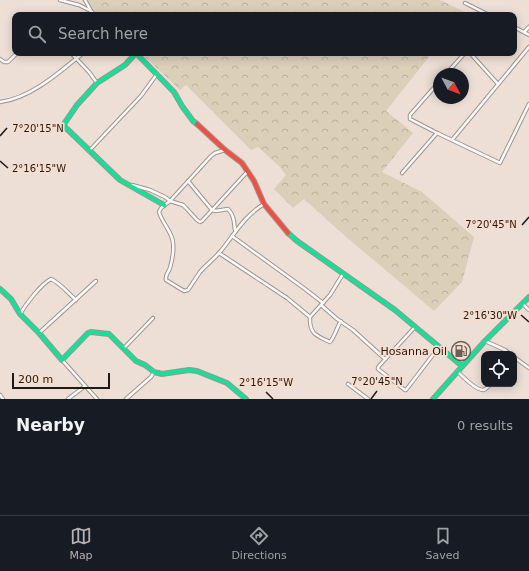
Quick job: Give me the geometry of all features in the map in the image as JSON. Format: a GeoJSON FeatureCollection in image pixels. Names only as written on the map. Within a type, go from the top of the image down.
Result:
{"type":"FeatureCollection","features":[{"type":"Feature","properties":{"kind":"main road"},"geometry":{"type":"LineString","coordinates":[[133,56],[125,65],[97,83],[77,105],[64,124],[65,127],[120,180],[164,205]]}},
{"type":"Feature","properties":{"kind":"main road"},"geometry":{"type":"LineString","coordinates":[[139,56],[174,92],[193,122],[242,164],[248,171],[264,204],[288,233],[297,241],[395,310],[462,366]]}},
{"type":"Feature","properties":{"kind":"main road"},"geometry":{"type":"LineString","coordinates":[[0,288],[11,299],[20,314],[40,333],[62,360],[91,332],[109,334],[136,362],[145,365],[154,372],[162,374],[189,370],[197,371],[227,383],[246,399]]}},
{"type":"Feature","properties":{"kind":"main road"},"geometry":{"type":"LineString","coordinates":[[433,399],[485,341],[529,298]]}},
{"type":"Feature","properties":{"kind":"street"},"geometry":{"type":"LineString","coordinates":[[60,0],[79,5],[91,11]]}},
{"type":"Feature","properties":{"kind":"street"},"geometry":{"type":"LineString","coordinates":[[85,0],[91,11]]}},
{"type":"Feature","properties":{"kind":"street"},"geometry":{"type":"LineString","coordinates":[[465,3],[484,12]]}},
{"type":"Feature","properties":{"kind":"street"},"geometry":{"type":"LineString","coordinates":[[524,33],[529,27]]}},
{"type":"Feature","properties":{"kind":"street"},"geometry":{"type":"LineString","coordinates":[[517,29],[529,35]]}},
{"type":"Feature","properties":{"kind":"street"},"geometry":{"type":"LineString","coordinates":[[452,140],[529,47]]}},
{"type":"Feature","properties":{"kind":"street"},"geometry":{"type":"LineString","coordinates":[[0,59],[4,62],[8,62],[14,56]]}},
{"type":"Feature","properties":{"kind":"street"},"geometry":{"type":"LineString","coordinates":[[0,102],[12,100],[26,94],[58,74],[79,56]]}},
{"type":"Feature","properties":{"kind":"street"},"geometry":{"type":"LineString","coordinates":[[451,68],[462,56]]}},
{"type":"Feature","properties":{"kind":"street"},"geometry":{"type":"LineString","coordinates":[[473,56],[498,84]]}},
{"type":"Feature","properties":{"kind":"street"},"geometry":{"type":"LineString","coordinates":[[76,58],[97,83]]}},
{"type":"Feature","properties":{"kind":"street"},"geometry":{"type":"LineString","coordinates":[[89,151],[141,96],[157,74]]}},
{"type":"Feature","properties":{"kind":"street"},"geometry":{"type":"LineString","coordinates":[[433,89],[410,115],[410,119],[500,163],[529,104]]}},
{"type":"Feature","properties":{"kind":"street"},"geometry":{"type":"LineString","coordinates":[[402,173],[438,134]]}},
{"type":"Feature","properties":{"kind":"street"},"geometry":{"type":"LineString","coordinates":[[225,150],[211,156],[170,201],[161,208],[159,212],[160,217],[172,238],[173,244],[166,280],[186,291],[188,290],[200,272],[219,253],[250,214],[264,204]]}},
{"type":"Feature","properties":{"kind":"street"},"geometry":{"type":"LineString","coordinates":[[129,185],[139,186],[150,190],[170,201],[182,205],[200,222],[248,171]]}},
{"type":"Feature","properties":{"kind":"street"},"geometry":{"type":"LineString","coordinates":[[188,181],[212,210],[216,211],[228,209],[234,218],[235,231]]}},
{"type":"Feature","properties":{"kind":"street"},"geometry":{"type":"LineString","coordinates":[[232,236],[305,289],[341,322],[354,330],[385,359]]}},
{"type":"Feature","properties":{"kind":"street"},"geometry":{"type":"LineString","coordinates":[[219,253],[287,298],[310,317]]}},
{"type":"Feature","properties":{"kind":"street"},"geometry":{"type":"LineString","coordinates":[[341,322],[330,342],[315,335],[310,322],[310,317],[330,295],[343,274]]}},
{"type":"Feature","properties":{"kind":"street"},"geometry":{"type":"LineString","coordinates":[[20,314],[30,300],[51,279],[76,300]]}},
{"type":"Feature","properties":{"kind":"street"},"geometry":{"type":"LineString","coordinates":[[40,333],[96,281]]}},
{"type":"Feature","properties":{"kind":"street"},"geometry":{"type":"LineString","coordinates":[[523,304],[529,310]]}},
{"type":"Feature","properties":{"kind":"street"},"geometry":{"type":"LineString","coordinates":[[123,349],[154,318]]}},
{"type":"Feature","properties":{"kind":"street"},"geometry":{"type":"LineString","coordinates":[[415,327],[385,359],[379,366],[378,370],[406,390],[439,347]]}},
{"type":"Feature","properties":{"kind":"street"},"geometry":{"type":"LineString","coordinates":[[485,341],[506,351]]}},
{"type":"Feature","properties":{"kind":"street"},"geometry":{"type":"LineString","coordinates":[[62,360],[96,399]]}},
{"type":"Feature","properties":{"kind":"street"},"geometry":{"type":"LineString","coordinates":[[517,360],[529,368]]}},
{"type":"Feature","properties":{"kind":"street"},"geometry":{"type":"LineString","coordinates":[[126,399],[154,372]]}},
{"type":"Feature","properties":{"kind":"street"},"geometry":{"type":"LineString","coordinates":[[457,372],[477,389],[483,390],[488,387]]}},
{"type":"Feature","properties":{"kind":"street"},"geometry":{"type":"LineString","coordinates":[[348,384],[368,399]]}},
{"type":"Feature","properties":{"kind":"street"},"geometry":{"type":"LineString","coordinates":[[68,399],[85,386]]}},
{"type":"Feature","properties":{"kind":"street"},"geometry":{"type":"LineString","coordinates":[[0,395],[3,399]]}},
{"type":"Feature","properties":{"kind":"green space"},"geometry":{"type":"Polygon","coordinates":[[[81,0],[440,0],[465,12],[96,12],[81,0]]]}},
{"type":"Feature","properties":{"kind":"green space"},"geometry":{"type":"Polygon","coordinates":[[[144,56],[430,56],[386,111],[413,133],[382,172],[422,192],[474,237],[462,282],[434,311],[304,199],[293,208],[274,189],[286,175],[279,166],[258,147],[251,150],[186,85],[180,90],[144,56]]]}},
{"type":"Feature","properties":{"kind":"traffic: fast"},"geometry":{"type":"LineString","coordinates":[[133,56],[125,65],[97,83],[77,105],[64,124],[65,127],[120,180],[164,205]]}},
{"type":"Feature","properties":{"kind":"traffic: fast"},"geometry":{"type":"LineString","coordinates":[[139,56],[174,92],[182,106],[197,124]]}},
{"type":"Feature","properties":{"kind":"traffic: fast"},"geometry":{"type":"LineString","coordinates":[[288,233],[297,241],[395,310],[462,366]]}},
{"type":"Feature","properties":{"kind":"traffic: fast"},"geometry":{"type":"LineString","coordinates":[[0,289],[11,299],[20,314],[39,333],[62,360],[88,333],[109,334],[136,361],[145,365],[154,372],[162,374],[189,370],[197,371],[227,383],[246,399]]}},
{"type":"Feature","properties":{"kind":"traffic: fast"},"geometry":{"type":"LineString","coordinates":[[433,399],[485,341],[529,297]]}},
{"type":"Feature","properties":{"kind":"traffic: jam"},"geometry":{"type":"LineString","coordinates":[[197,124],[225,150],[242,163],[254,181],[264,204],[288,233]]}},
{"type":"Feature","properties":{"kind":"place","name":"Hosanna Oil"},"geometry":{"type":"Point","coordinates":[461,351]}}]}
